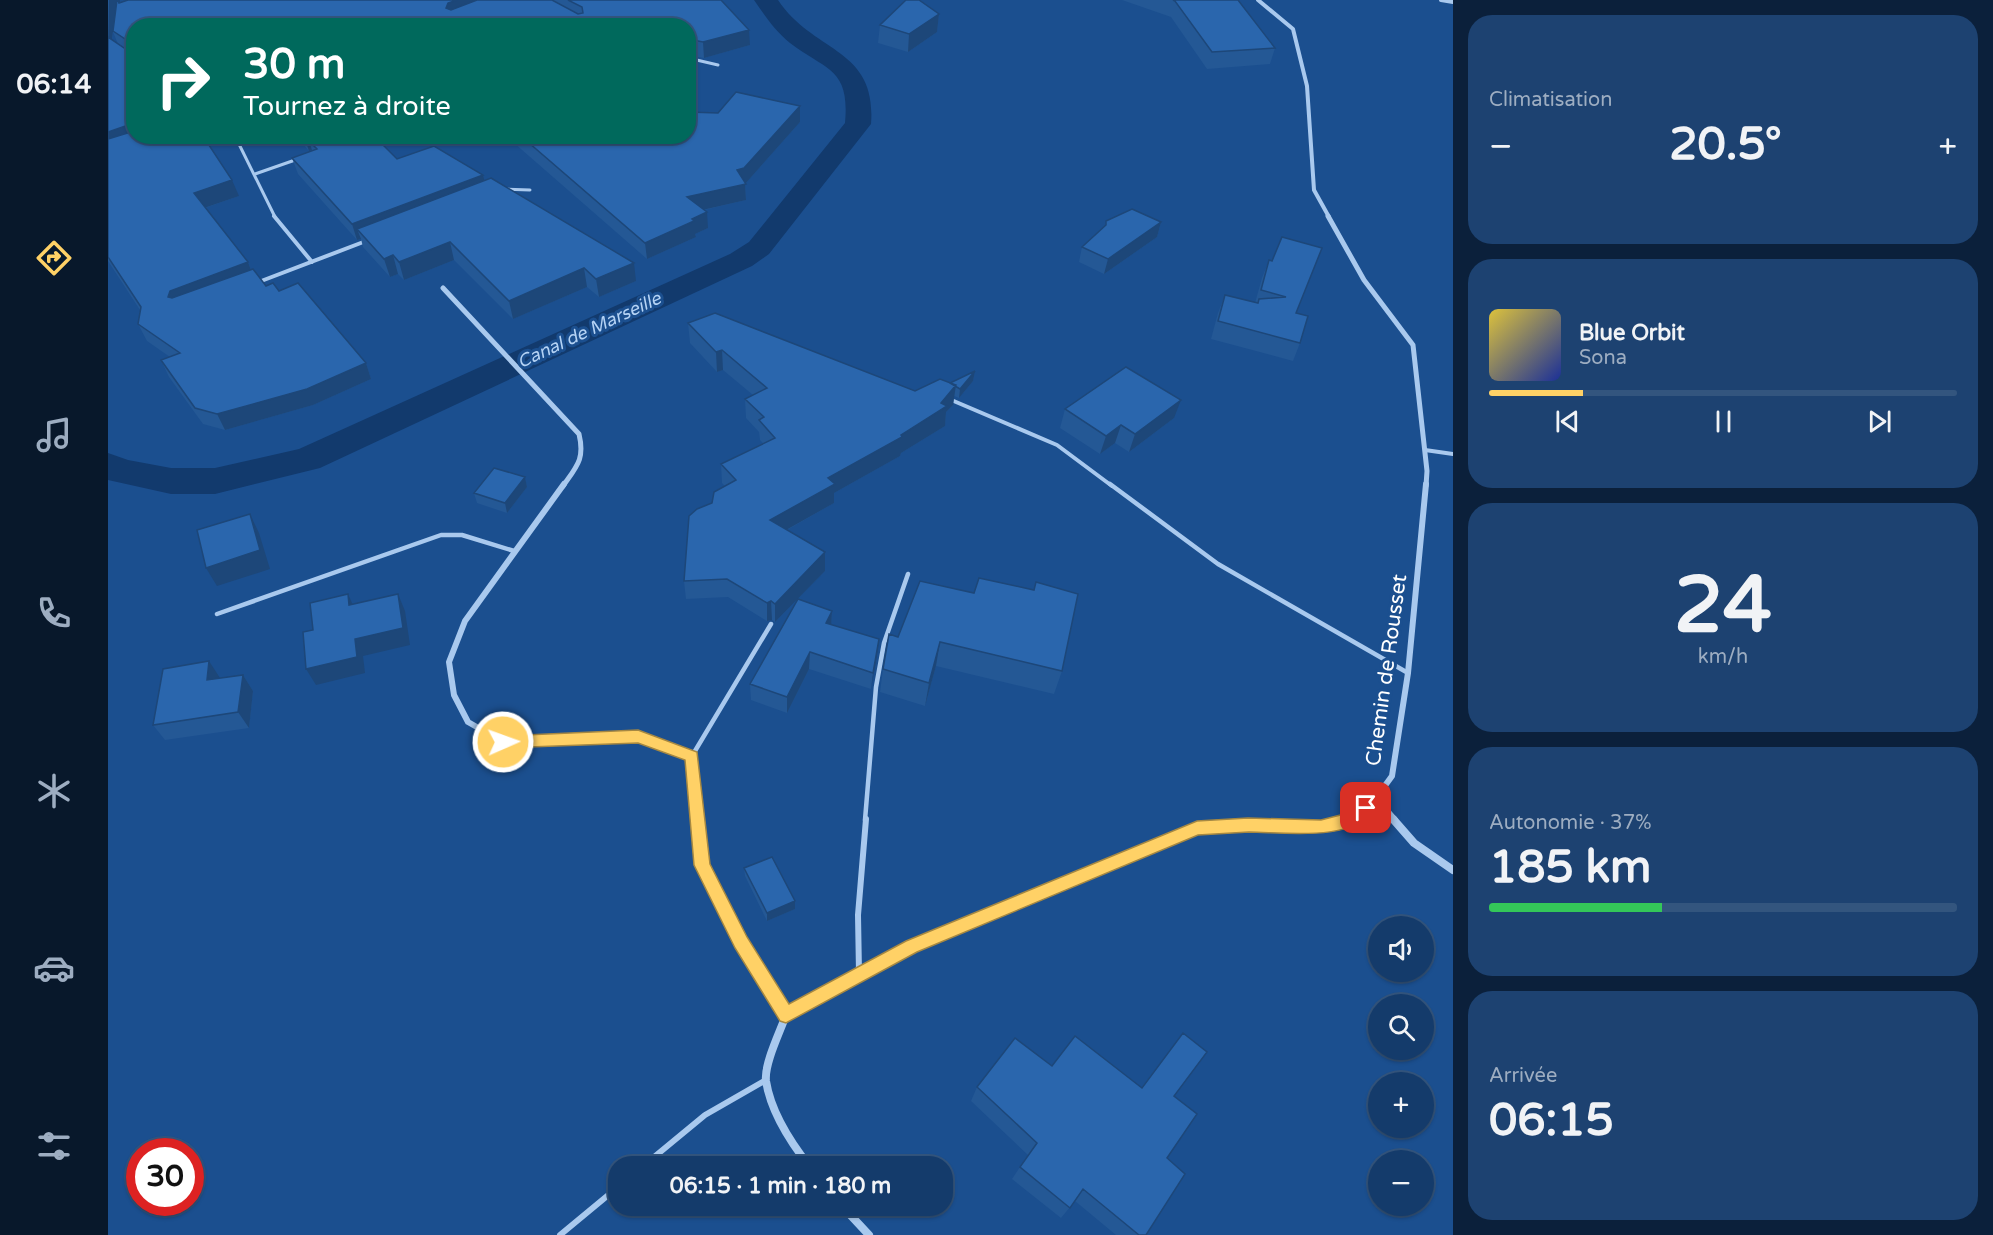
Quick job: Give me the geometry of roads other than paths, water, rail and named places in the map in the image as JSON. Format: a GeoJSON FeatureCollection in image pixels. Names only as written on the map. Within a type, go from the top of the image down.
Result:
{"type":"FeatureCollection","features":[{"type":"Feature","properties":{"kind":"street","name":"Chemin de Rousset"},"geometry":{"type":"LineString","coordinates":[[786,1015],[911,946],[1197,828],[1248,825],[1321,827],[1356,817],[1376,798],[1392,776],[1408,673],[1427,471],[1413,345],[1364,280],[1314,190],[1307,87],[1293,29],[1258,0]]}},
{"type":"Feature","properties":{"kind":"street"},"geometry":{"type":"LineString","coordinates":[[1441,0],[1453,2]]}},
{"type":"Feature","properties":{"kind":"street"},"geometry":{"type":"LineString","coordinates":[[444,288],[529,377],[579,434],[583,452],[577,466],[465,621],[449,662],[454,695],[468,722],[503,742],[638,736],[692,756],[702,865],[741,942],[786,1015],[771,1053],[766,1080],[786,1137],[801,1156]]}},
{"type":"Feature","properties":{"kind":"street"},"geometry":{"type":"LineString","coordinates":[[1376,798],[1414,843],[1453,870]]}},
{"type":"Feature","properties":{"kind":"street"},"geometry":{"type":"LineString","coordinates":[[851,1216],[869,1235]]}},
{"type":"Feature","properties":{"kind":"lane"},"geometry":{"type":"LineString","coordinates":[[696,60],[718,65]]}},
{"type":"Feature","properties":{"kind":"lane"},"geometry":{"type":"LineString","coordinates":[[239,144],[271,212],[312,262]]}},
{"type":"Feature","properties":{"kind":"lane"},"geometry":{"type":"LineString","coordinates":[[255,174],[309,155]]}},
{"type":"Feature","properties":{"kind":"lane"},"geometry":{"type":"LineString","coordinates":[[496,192],[507,188],[530,190]]}},
{"type":"Feature","properties":{"kind":"lane"},"geometry":{"type":"LineString","coordinates":[[246,286],[377,237]]}},
{"type":"Feature","properties":{"kind":"lane"},"geometry":{"type":"LineString","coordinates":[[941,395],[1057,445],[1218,564],[1408,673]]}},
{"type":"Feature","properties":{"kind":"lane"},"geometry":{"type":"LineString","coordinates":[[1425,450],[1453,454]]}},
{"type":"Feature","properties":{"kind":"lane"},"geometry":{"type":"LineString","coordinates":[[217,614],[441,535],[462,535],[514,551]]}},
{"type":"Feature","properties":{"kind":"lane"},"geometry":{"type":"LineString","coordinates":[[859,973],[858,915],[876,687],[884,643],[908,574]]}},
{"type":"Feature","properties":{"kind":"lane"},"geometry":{"type":"LineString","coordinates":[[692,756],[771,624]]}},
{"type":"Feature","properties":{"kind":"lane"},"geometry":{"type":"LineString","coordinates":[[655,1156],[705,1115],[766,1080]]}},
{"type":"Feature","properties":{"kind":"lane"},"geometry":{"type":"LineString","coordinates":[[560,1235],[608,1195]]}},
{"type":"Feature","properties":{"kind":"waterway","name":"Canal de Marseille"},"geometry":{"type":"LineString","coordinates":[[108,465],[120,471],[171,481],[215,481],[308,459],[741,260],[759,248],[858,124],[860,103],[857,87],[850,75],[840,65],[786,27],[766,0]]}}]}
